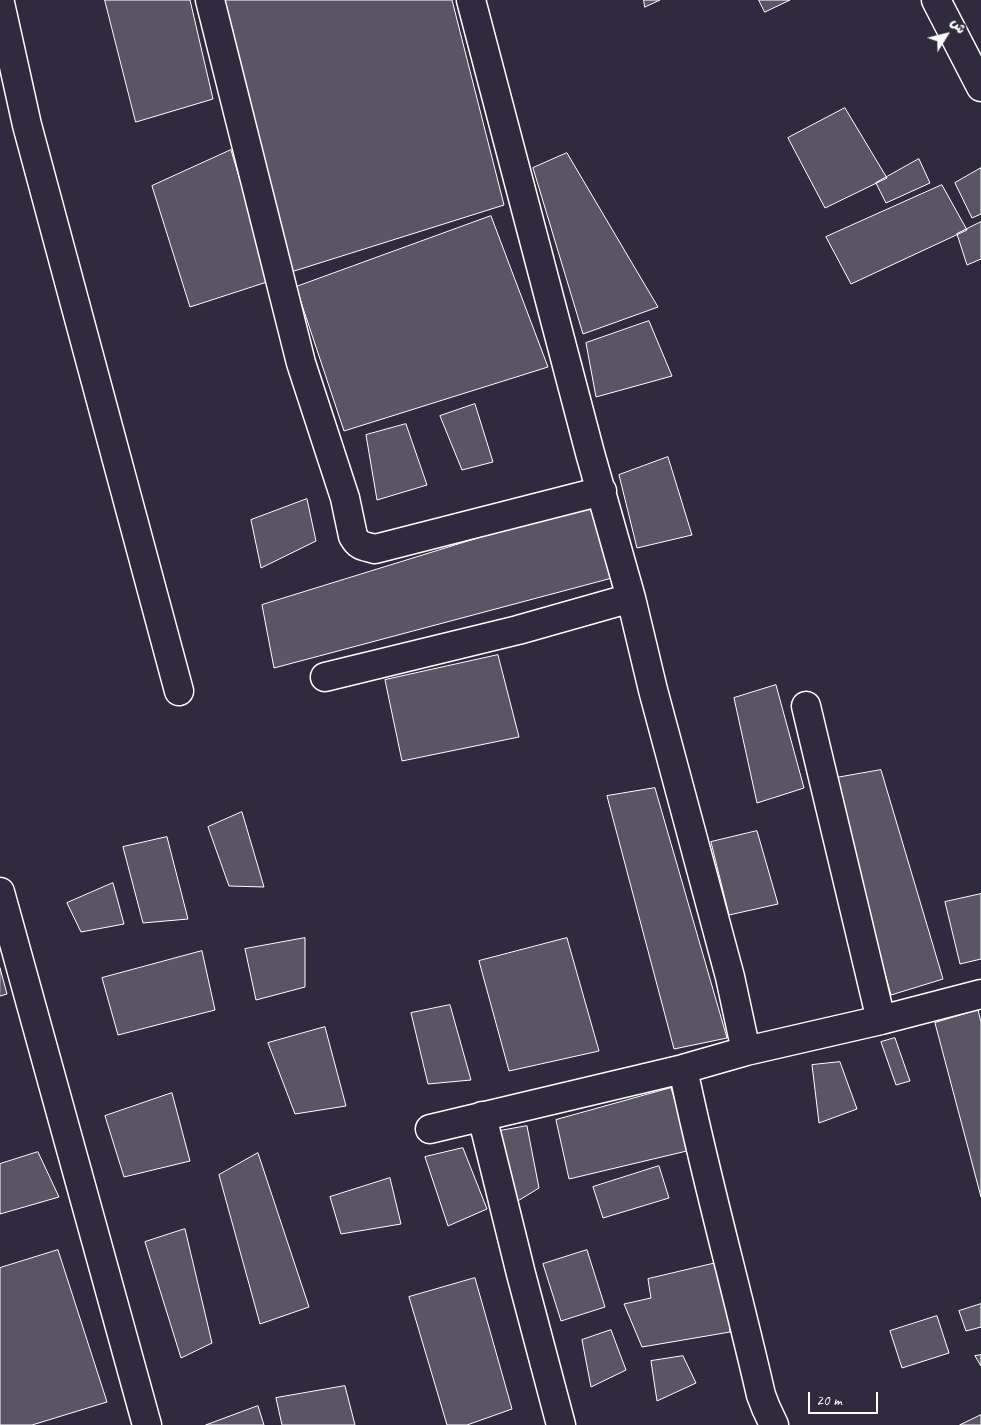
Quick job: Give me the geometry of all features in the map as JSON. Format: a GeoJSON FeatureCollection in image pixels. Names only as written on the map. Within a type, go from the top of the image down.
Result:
{"type":"FeatureCollection","features":[{"type":"Feature","properties":{"kind":"street"},"geometry":{"type":"LineString","coordinates":[[210,0],[301,363],[356,542],[360,546],[375,549],[602,491]]}},
{"type":"Feature","properties":{"kind":"street"},"geometry":{"type":"LineString","coordinates":[[471,0],[590,453],[632,598],[656,699],[730,977],[746,1051]]}},
{"type":"Feature","properties":{"kind":"street"},"geometry":{"type":"LineString","coordinates":[[936,0],[981,87]]}},
{"type":"Feature","properties":{"kind":"street"},"geometry":{"type":"LineString","coordinates":[[0,3],[27,125],[179,692]]}},
{"type":"Feature","properties":{"kind":"street"},"geometry":{"type":"LineString","coordinates":[[325,677],[518,630],[632,598]]}},
{"type":"Feature","properties":{"kind":"street"},"geometry":{"type":"LineString","coordinates":[[806,706],[881,1020]]}},
{"type":"Feature","properties":{"kind":"street"},"geometry":{"type":"LineString","coordinates":[[0,892],[147,1425]]}},
{"type":"Feature","properties":{"kind":"street"},"geometry":{"type":"LineString","coordinates":[[430,1129],[683,1069],[746,1051],[881,1020],[981,994]]}},
{"type":"Feature","properties":{"kind":"street"},"geometry":{"type":"LineString","coordinates":[[683,1069],[698,1140],[761,1395],[774,1425]]}},
{"type":"Feature","properties":{"kind":"street"},"geometry":{"type":"LineString","coordinates":[[482,1116],[561,1425]]}},
{"type":"Feature","properties":{"kind":"building"},"geometry":{"type":"Polygon","coordinates":[[[105,0],[190,0],[213,99],[136,122],[105,0]]]}},
{"type":"Feature","properties":{"kind":"building"},"geometry":{"type":"Polygon","coordinates":[[[221,0],[452,0],[504,205],[291,272],[221,0]]]}},
{"type":"Feature","properties":{"kind":"building"},"geometry":{"type":"Polygon","coordinates":[[[644,0],[660,0],[645,7],[644,0]]]}},
{"type":"Feature","properties":{"kind":"building"},"geometry":{"type":"Polygon","coordinates":[[[759,0],[790,0],[765,12],[759,0]]]}},
{"type":"Feature","properties":{"kind":"building"},"geometry":{"type":"Polygon","coordinates":[[[845,108],[887,178],[825,208],[788,138],[845,108]]]}},
{"type":"Feature","properties":{"kind":"building"},"geometry":{"type":"Polygon","coordinates":[[[231,150],[270,281],[190,307],[152,186],[231,150]]]}},
{"type":"Feature","properties":{"kind":"building"},"geometry":{"type":"Polygon","coordinates":[[[567,153],[658,307],[583,334],[533,168],[567,153]]]}},
{"type":"Feature","properties":{"kind":"building"},"geometry":{"type":"Polygon","coordinates":[[[919,159],[930,183],[886,203],[876,183],[919,159]]]}},
{"type":"Feature","properties":{"kind":"building"},"geometry":{"type":"Polygon","coordinates":[[[981,168],[981,214],[972,218],[955,183],[981,168]]]}},
{"type":"Feature","properties":{"kind":"building"},"geometry":{"type":"Polygon","coordinates":[[[942,185],[967,230],[851,284],[826,237],[942,185]]]}},
{"type":"Feature","properties":{"kind":"building"},"geometry":{"type":"Polygon","coordinates":[[[491,216],[548,367],[344,431],[296,287],[491,216]]]}},
{"type":"Feature","properties":{"kind":"building"},"geometry":{"type":"Polygon","coordinates":[[[981,222],[981,259],[967,265],[957,234],[981,222]]]}},
{"type":"Feature","properties":{"kind":"building"},"geometry":{"type":"Polygon","coordinates":[[[649,321],[672,376],[596,397],[586,343],[649,321]]]}},
{"type":"Feature","properties":{"kind":"building"},"geometry":{"type":"Polygon","coordinates":[[[475,404],[493,462],[462,470],[440,416],[475,404]]]}},
{"type":"Feature","properties":{"kind":"building"},"geometry":{"type":"Polygon","coordinates":[[[406,424],[427,485],[377,500],[366,435],[406,424]]]}},
{"type":"Feature","properties":{"kind":"building"},"geometry":{"type":"Polygon","coordinates":[[[668,457],[692,535],[637,548],[619,475],[668,457]]]}},
{"type":"Feature","properties":{"kind":"building"},"geometry":{"type":"Polygon","coordinates":[[[307,499],[316,541],[261,568],[251,520],[307,499]]]}},
{"type":"Feature","properties":{"kind":"building"},"geometry":{"type":"Polygon","coordinates":[[[589,504],[612,578],[274,668],[262,605],[589,504]]]}},
{"type":"Feature","properties":{"kind":"building"},"geometry":{"type":"Polygon","coordinates":[[[498,655],[519,737],[402,761],[385,680],[498,655]]]}},
{"type":"Feature","properties":{"kind":"building"},"geometry":{"type":"Polygon","coordinates":[[[776,685],[804,788],[757,803],[734,698],[776,685]]]}},
{"type":"Feature","properties":{"kind":"building"},"geometry":{"type":"Polygon","coordinates":[[[881,770],[943,979],[891,995],[830,779],[881,770]]]}},
{"type":"Feature","properties":{"kind":"building"},"geometry":{"type":"Polygon","coordinates":[[[655,788],[727,1038],[674,1049],[607,796],[655,788]]]}},
{"type":"Feature","properties":{"kind":"building"},"geometry":{"type":"Polygon","coordinates":[[[242,812],[264,887],[229,886],[208,827],[242,812]]]}},
{"type":"Feature","properties":{"kind":"building"},"geometry":{"type":"Polygon","coordinates":[[[757,831],[778,904],[729,915],[711,842],[757,831]]]}},
{"type":"Feature","properties":{"kind":"building"},"geometry":{"type":"Polygon","coordinates":[[[167,837],[188,919],[143,923],[123,847],[167,837]]]}},
{"type":"Feature","properties":{"kind":"building"},"geometry":{"type":"Polygon","coordinates":[[[113,883],[124,924],[81,932],[67,903],[113,883]]]}},
{"type":"Feature","properties":{"kind":"building"},"geometry":{"type":"Polygon","coordinates":[[[981,894],[981,959],[960,964],[945,902],[981,894]]]}},
{"type":"Feature","properties":{"kind":"building"},"geometry":{"type":"Polygon","coordinates":[[[305,938],[305,987],[256,1000],[245,949],[305,938]]]}},
{"type":"Feature","properties":{"kind":"building"},"geometry":{"type":"Polygon","coordinates":[[[567,938],[599,1051],[509,1071],[479,961],[567,938]]]}},
{"type":"Feature","properties":{"kind":"building"},"geometry":{"type":"Polygon","coordinates":[[[202,951],[215,1010],[118,1035],[102,978],[202,951]]]}},
{"type":"Feature","properties":{"kind":"building"},"geometry":{"type":"Polygon","coordinates":[[[0,968],[7,994],[0,996],[0,968]]]}},
{"type":"Feature","properties":{"kind":"building"},"geometry":{"type":"Polygon","coordinates":[[[450,1005],[471,1080],[428,1084],[411,1013],[450,1005]]]}},
{"type":"Feature","properties":{"kind":"building"},"geometry":{"type":"Polygon","coordinates":[[[978,1010],[981,1022],[981,1197],[935,1023],[978,1010]]]}},
{"type":"Feature","properties":{"kind":"building"},"geometry":{"type":"Polygon","coordinates":[[[325,1027],[346,1106],[295,1114],[268,1043],[325,1027]]]}},
{"type":"Feature","properties":{"kind":"building"},"geometry":{"type":"Polygon","coordinates":[[[895,1038],[910,1081],[896,1085],[881,1042],[895,1038]]]}},
{"type":"Feature","properties":{"kind":"building"},"geometry":{"type":"Polygon","coordinates":[[[840,1062],[857,1109],[819,1123],[812,1065],[840,1062]]]}},
{"type":"Feature","properties":{"kind":"building"},"geometry":{"type":"Polygon","coordinates":[[[671,1088],[691,1150],[569,1179],[556,1120],[671,1088]]]}},
{"type":"Feature","properties":{"kind":"building"},"geometry":{"type":"Polygon","coordinates":[[[172,1093],[190,1161],[124,1177],[105,1116],[172,1093]]]}},
{"type":"Feature","properties":{"kind":"building"},"geometry":{"type":"Polygon","coordinates":[[[527,1126],[539,1188],[508,1207],[494,1132],[527,1126]]]}},
{"type":"Feature","properties":{"kind":"building"},"geometry":{"type":"Polygon","coordinates":[[[463,1148],[487,1209],[448,1226],[425,1157],[463,1148]]]}},
{"type":"Feature","properties":{"kind":"building"},"geometry":{"type":"Polygon","coordinates":[[[38,1152],[59,1197],[0,1214],[0,1164],[38,1152]]]}},
{"type":"Feature","properties":{"kind":"building"},"geometry":{"type":"Polygon","coordinates":[[[258,1153],[309,1307],[260,1324],[219,1175],[258,1153]]]}},
{"type":"Feature","properties":{"kind":"building"},"geometry":{"type":"Polygon","coordinates":[[[659,1166],[669,1198],[603,1218],[593,1187],[659,1166]]]}},
{"type":"Feature","properties":{"kind":"building"},"geometry":{"type":"Polygon","coordinates":[[[390,1178],[401,1224],[341,1234],[330,1197],[390,1178]]]}},
{"type":"Feature","properties":{"kind":"building"},"geometry":{"type":"Polygon","coordinates":[[[185,1229],[212,1343],[181,1358],[145,1242],[185,1229]]]}},
{"type":"Feature","properties":{"kind":"building"},"geometry":{"type":"Polygon","coordinates":[[[58,1250],[107,1402],[32,1425],[0,1425],[0,1268],[58,1250]]]}},
{"type":"Feature","properties":{"kind":"building"},"geometry":{"type":"Polygon","coordinates":[[[587,1250],[605,1307],[561,1321],[543,1264],[587,1250]]]}},
{"type":"Feature","properties":{"kind":"building"},"geometry":{"type":"Polygon","coordinates":[[[729,1260],[730,1332],[642,1347],[624,1304],[651,1298],[648,1279],[729,1260]]]}},
{"type":"Feature","properties":{"kind":"building"},"geometry":{"type":"Polygon","coordinates":[[[475,1278],[512,1409],[467,1425],[447,1425],[409,1297],[475,1278]]]}},
{"type":"Feature","properties":{"kind":"building"},"geometry":{"type":"Polygon","coordinates":[[[981,1304],[981,1327],[966,1331],[959,1311],[981,1304]]]}},
{"type":"Feature","properties":{"kind":"building"},"geometry":{"type":"Polygon","coordinates":[[[937,1316],[949,1353],[902,1368],[890,1331],[937,1316]]]}},
{"type":"Feature","properties":{"kind":"building"},"geometry":{"type":"Polygon","coordinates":[[[611,1330],[626,1370],[591,1387],[582,1340],[611,1330]]]}},
{"type":"Feature","properties":{"kind":"building"},"geometry":{"type":"Polygon","coordinates":[[[981,1355],[981,1366],[975,1356],[981,1355]]]}},
{"type":"Feature","properties":{"kind":"building"},"geometry":{"type":"Polygon","coordinates":[[[683,1356],[696,1383],[657,1401],[651,1361],[683,1356]]]}},
{"type":"Feature","properties":{"kind":"building"},"geometry":{"type":"Polygon","coordinates":[[[345,1386],[355,1425],[282,1425],[276,1398],[345,1386]]]}},
{"type":"Feature","properties":{"kind":"building"},"geometry":{"type":"Polygon","coordinates":[[[258,1406],[264,1425],[206,1425],[258,1406]]]}},
{"type":"Feature","properties":{"kind":"building"},"geometry":{"type":"Polygon","coordinates":[[[981,1415],[981,1425],[960,1425],[981,1415]]]}}]}
